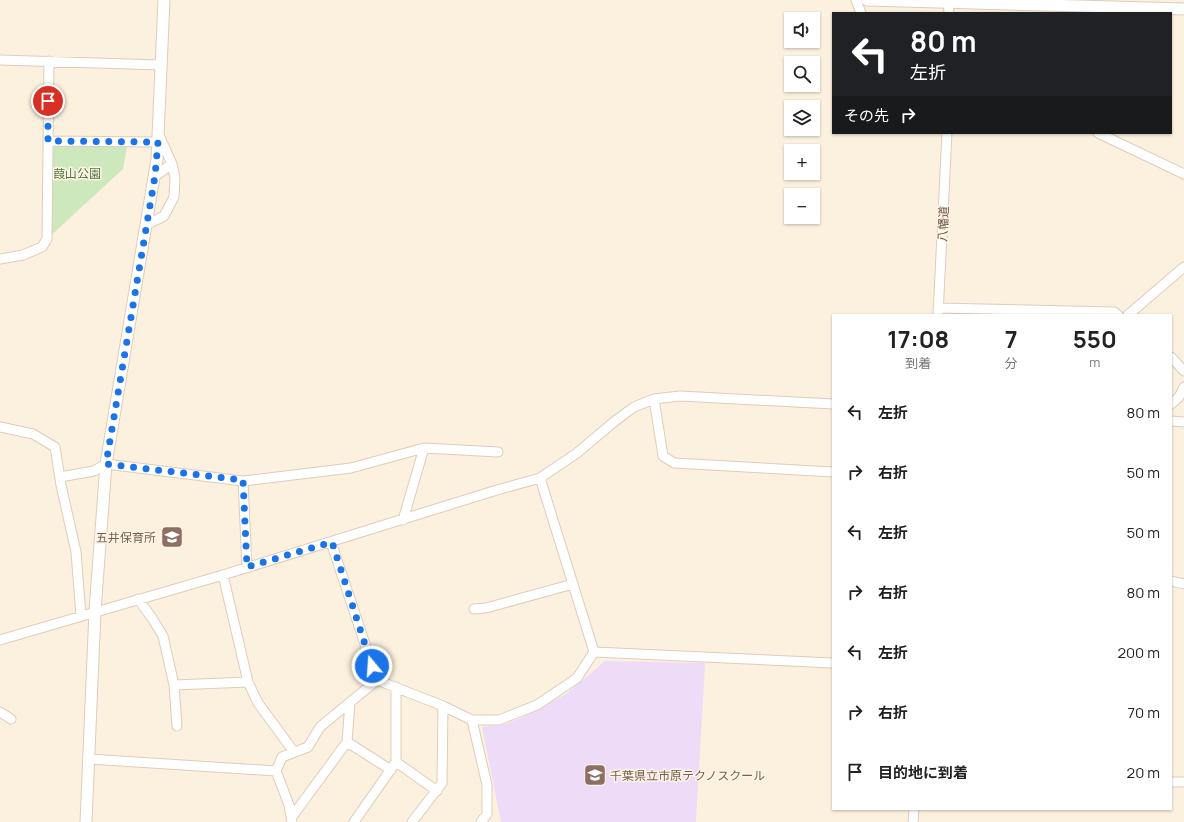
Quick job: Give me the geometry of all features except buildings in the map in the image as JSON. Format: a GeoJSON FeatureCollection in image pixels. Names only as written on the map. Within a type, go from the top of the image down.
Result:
{"type":"FeatureCollection","features":[{"type":"Feature","properties":{"kind":"street"},"geometry":{"type":"LineString","coordinates":[[86,822],[95,612],[106,464],[155,176],[159,138],[164,0]]}},
{"type":"Feature","properties":{"kind":"street"},"geometry":{"type":"LineString","coordinates":[[856,0],[861,12]]}},
{"type":"Feature","properties":{"kind":"street"},"geometry":{"type":"LineString","coordinates":[[867,0],[948,5],[1184,9]]}},
{"type":"Feature","properties":{"kind":"street"},"geometry":{"type":"LineString","coordinates":[[0,60],[161,65]]}},
{"type":"Feature","properties":{"kind":"street"},"geometry":{"type":"LineString","coordinates":[[0,259],[23,255],[42,247],[47,239],[49,61]]}},
{"type":"Feature","properties":{"kind":"street","name":"八幡道"},"geometry":{"type":"LineString","coordinates":[[938,311],[947,134]]}},
{"type":"Feature","properties":{"kind":"street"},"geometry":{"type":"LineString","coordinates":[[1100,134],[1184,174]]}},
{"type":"Feature","properties":{"kind":"street"},"geometry":{"type":"LineString","coordinates":[[48,141],[159,138]]}},
{"type":"Feature","properties":{"kind":"street"},"geometry":{"type":"LineString","coordinates":[[146,225],[164,216],[174,197],[175,178],[172,164],[159,138]]}},
{"type":"Feature","properties":{"kind":"street"},"geometry":{"type":"LineString","coordinates":[[155,176],[172,164]]}},
{"type":"Feature","properties":{"kind":"street"},"geometry":{"type":"LineString","coordinates":[[155,176],[175,178]]}},
{"type":"Feature","properties":{"kind":"street"},"geometry":{"type":"LineString","coordinates":[[1130,314],[1184,267]]}},
{"type":"Feature","properties":{"kind":"street"},"geometry":{"type":"LineString","coordinates":[[938,311],[1114,312],[1117,314]]}},
{"type":"Feature","properties":{"kind":"street"},"geometry":{"type":"LineString","coordinates":[[1172,358],[1184,371]]}},
{"type":"Feature","properties":{"kind":"street"},"geometry":{"type":"LineString","coordinates":[[1172,403],[1184,387]]}},
{"type":"Feature","properties":{"kind":"street"},"geometry":{"type":"LineString","coordinates":[[0,640],[223,575],[540,478],[577,453],[614,421],[634,407],[654,399],[680,396],[832,404]]}},
{"type":"Feature","properties":{"kind":"street"},"geometry":{"type":"LineString","coordinates":[[654,399],[663,456],[674,463],[832,472]]}},
{"type":"Feature","properties":{"kind":"street"},"geometry":{"type":"LineString","coordinates":[[1172,421],[1184,422]]}},
{"type":"Feature","properties":{"kind":"street"},"geometry":{"type":"LineString","coordinates":[[0,428],[33,434],[55,447],[76,552],[81,616]]}},
{"type":"Feature","properties":{"kind":"street"},"geometry":{"type":"LineString","coordinates":[[60,477],[94,471],[106,464],[243,480],[351,468],[424,448],[498,452]]}},
{"type":"Feature","properties":{"kind":"street"},"geometry":{"type":"LineString","coordinates":[[403,520],[424,448]]}},
{"type":"Feature","properties":{"kind":"street"},"geometry":{"type":"LineString","coordinates":[[540,478],[594,652]]}},
{"type":"Feature","properties":{"kind":"street"},"geometry":{"type":"LineString","coordinates":[[243,480],[247,567]]}},
{"type":"Feature","properties":{"kind":"street"},"geometry":{"type":"LineString","coordinates":[[332,542],[377,680],[443,706],[472,720],[499,720],[537,705],[577,678],[594,652]]}},
{"type":"Feature","properties":{"kind":"street"},"geometry":{"type":"LineString","coordinates":[[223,575],[248,682],[258,704],[294,752]]}},
{"type":"Feature","properties":{"kind":"street"},"geometry":{"type":"LineString","coordinates":[[1172,580],[1184,584]]}},
{"type":"Feature","properties":{"kind":"street"},"geometry":{"type":"LineString","coordinates":[[474,609],[486,608],[573,584]]}},
{"type":"Feature","properties":{"kind":"street"},"geometry":{"type":"LineString","coordinates":[[138,599],[163,636],[174,685],[177,726]]}},
{"type":"Feature","properties":{"kind":"street"},"geometry":{"type":"LineString","coordinates":[[594,652],[832,663]]}},
{"type":"Feature","properties":{"kind":"street"},"geometry":{"type":"LineString","coordinates":[[291,820],[289,805],[276,771],[282,757],[308,747],[320,727],[377,680]]}},
{"type":"Feature","properties":{"kind":"street"},"geometry":{"type":"LineString","coordinates":[[174,685],[248,682]]}},
{"type":"Feature","properties":{"kind":"street"},"geometry":{"type":"LineString","coordinates":[[354,822],[393,766],[396,688]]}},
{"type":"Feature","properties":{"kind":"street"},"geometry":{"type":"LineString","coordinates":[[291,820],[347,742],[350,702]]}},
{"type":"Feature","properties":{"kind":"street"},"geometry":{"type":"LineString","coordinates":[[412,822],[442,783],[443,706]]}},
{"type":"Feature","properties":{"kind":"street"},"geometry":{"type":"LineString","coordinates":[[0,712],[11,719]]}},
{"type":"Feature","properties":{"kind":"street"},"geometry":{"type":"LineString","coordinates":[[472,720],[487,785],[486,814],[481,822]]}},
{"type":"Feature","properties":{"kind":"street"},"geometry":{"type":"LineString","coordinates":[[347,742],[436,790]]}},
{"type":"Feature","properties":{"kind":"street"},"geometry":{"type":"LineString","coordinates":[[89,759],[276,771]]}},
{"type":"Feature","properties":{"kind":"street"},"geometry":{"type":"LineString","coordinates":[[1172,782],[1184,782]]}},
{"type":"Feature","properties":{"kind":"street"},"geometry":{"type":"LineString","coordinates":[[913,822],[914,810]]}},
{"type":"Feature","properties":{"kind":"shaded area","name":"千葉県立市原テクノスクール"},"geometry":{"type":"Polygon","coordinates":[[[605,661],[705,663],[696,822],[501,822],[482,727],[506,724],[523,717],[566,694],[605,661]]]}},
{"type":"Feature","properties":{"kind":"green space","name":"葭山公園"},"geometry":{"type":"Polygon","coordinates":[[[48,141],[127,147],[123,169],[47,239],[48,141]]]}},
{"type":"Feature","properties":{"kind":"place","name":"五井保育所"},"geometry":{"type":"Point","coordinates":[172,537]}},
{"type":"Feature","properties":{"kind":"place","name":"千葉県立市原テクノスクール"},"geometry":{"type":"Point","coordinates":[595,775]}},
{"type":"Feature","properties":{"kind":"route"},"geometry":{"type":"LineString","coordinates":[[48,101],[48,141],[158,142],[155,176],[138,268],[106,464],[243,480],[247,567],[332,542],[372,666]]}}]}
